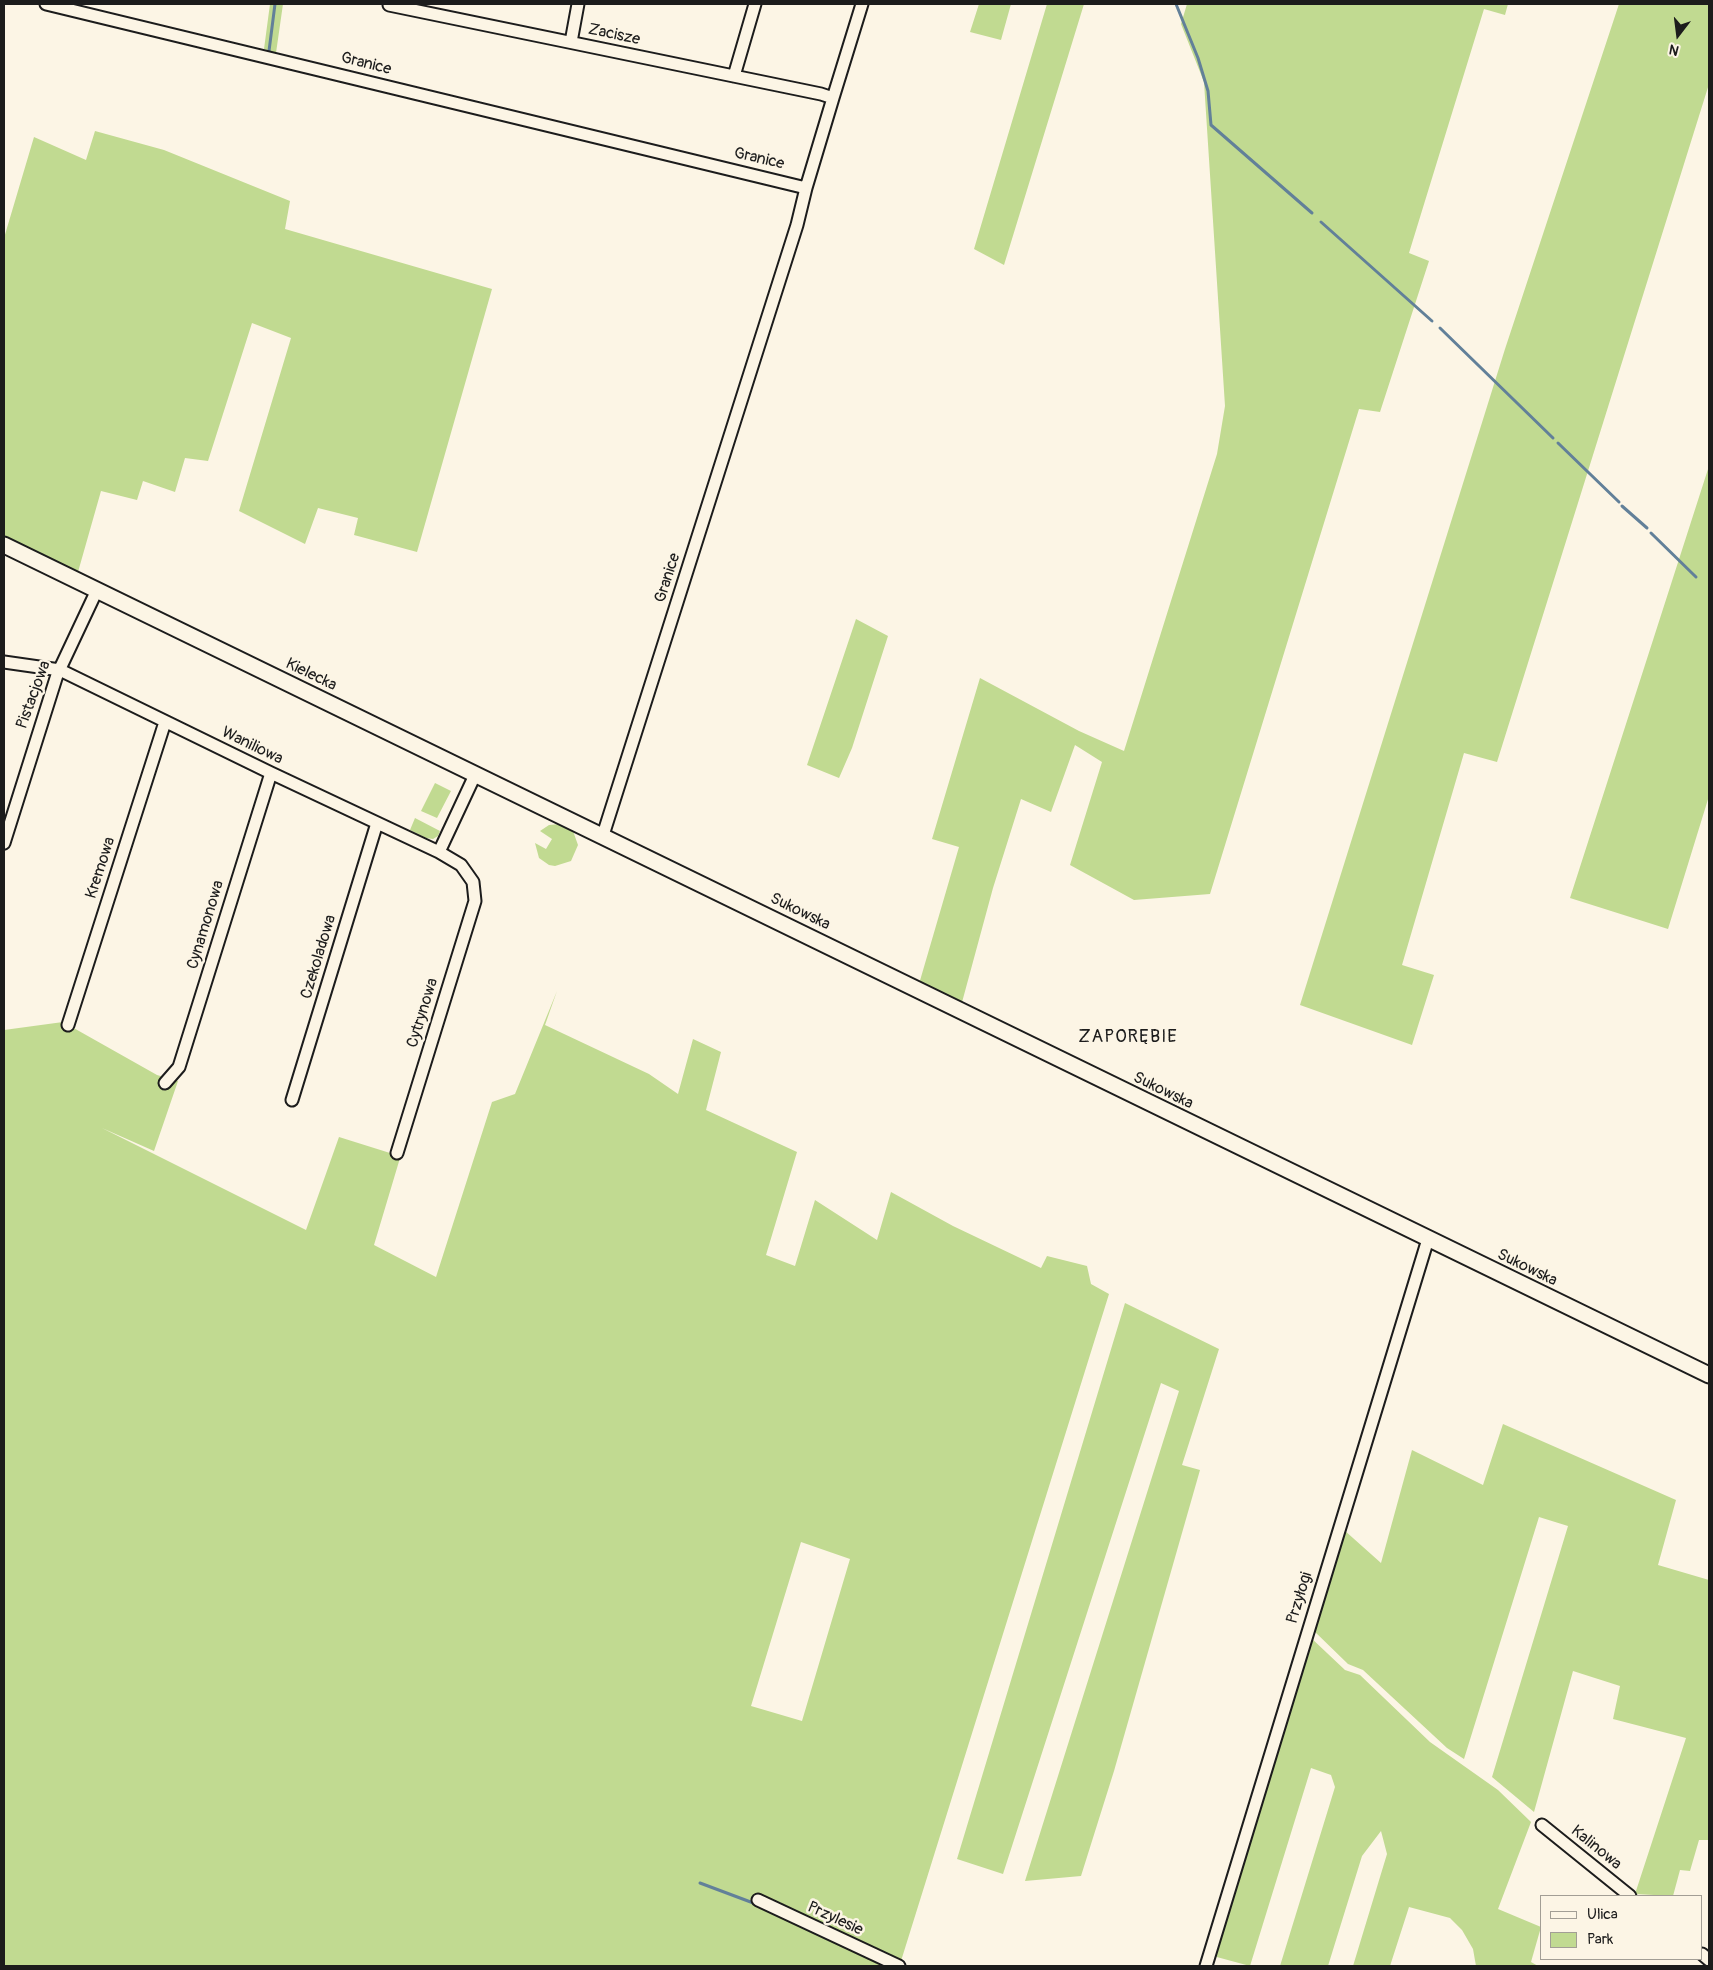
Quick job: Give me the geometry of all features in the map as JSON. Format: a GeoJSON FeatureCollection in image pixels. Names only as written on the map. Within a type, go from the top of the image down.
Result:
{"type":"FeatureCollection","features":[{"type":"Feature","properties":{"kind":"street","name":"Granice"},"geometry":{"type":"LineString","coordinates":[[46,4],[806,188],[797,225],[604,835]]}},
{"type":"Feature","properties":{"kind":"street"},"geometry":{"type":"LineString","coordinates":[[571,42],[578,4]]}},
{"type":"Feature","properties":{"kind":"street"},"geometry":{"type":"LineString","coordinates":[[734,76],[755,4]]}},
{"type":"Feature","properties":{"kind":"street"},"geometry":{"type":"LineString","coordinates":[[806,188],[862,4]]}},
{"type":"Feature","properties":{"kind":"street","name":"Zacisze"},"geometry":{"type":"LineString","coordinates":[[389,5],[833,98]]}},
{"type":"Feature","properties":{"kind":"street","name":"Kielecka"},"geometry":{"type":"LineString","coordinates":[[4,545],[475,775],[604,835]]}},
{"type":"Feature","properties":{"kind":"street","name":"Pistacjowa"},"geometry":{"type":"LineString","coordinates":[[4,843],[40,724],[60,670],[97,590]]}},
{"type":"Feature","properties":{"kind":"street","name":"Waniliowa"},"geometry":{"type":"LineString","coordinates":[[4,662],[60,670],[271,773],[439,852],[461,865],[474,882]]}},
{"type":"Feature","properties":{"kind":"street","name":"Kremowa"},"geometry":{"type":"LineString","coordinates":[[68,1025],[165,722]]}},
{"type":"Feature","properties":{"kind":"street","name":"Cynamonowa"},"geometry":{"type":"LineString","coordinates":[[165,1083],[179,1066],[271,773]]}},
{"type":"Feature","properties":{"kind":"street"},"geometry":{"type":"LineString","coordinates":[[439,852],[475,775]]}},
{"type":"Feature","properties":{"kind":"street","name":"Czekoladowa"},"geometry":{"type":"LineString","coordinates":[[292,1100],[377,823]]}},
{"type":"Feature","properties":{"kind":"street","name":"Sukowska"},"geometry":{"type":"LineString","coordinates":[[604,835],[1709,1375]]}},
{"type":"Feature","properties":{"kind":"street","name":"Cytrynowa"},"geometry":{"type":"LineString","coordinates":[[397,1153],[475,901],[474,882]]}},
{"type":"Feature","properties":{"kind":"street","name":"Przyłogi"},"geometry":{"type":"LineString","coordinates":[[1206,1966],[1428,1239]]}},
{"type":"Feature","properties":{"kind":"street","name":"Kalinowa"},"geometry":{"type":"LineString","coordinates":[[1542,1825],[1629,1895]]}},
{"type":"Feature","properties":{"kind":"street","name":"Przylesie"},"geometry":{"type":"LineString","coordinates":[[758,1900],[899,1966]]}},
{"type":"Feature","properties":{"kind":"green space"},"geometry":{"type":"Polygon","coordinates":[[[270,4],[283,4],[276,53],[264,49],[270,4]]]}},
{"type":"Feature","properties":{"kind":"green space"},"geometry":{"type":"Polygon","coordinates":[[[979,4],[1011,4],[1001,40],[970,32],[979,4]]]}},
{"type":"Feature","properties":{"kind":"green space"},"geometry":{"type":"Polygon","coordinates":[[[1047,4],[1084,4],[1004,265],[974,249],[1047,4]]]}},
{"type":"Feature","properties":{"kind":"green space"},"geometry":{"type":"Polygon","coordinates":[[[1187,4],[1508,4],[1505,15],[1484,9],[1409,253],[1429,261],[1380,412],[1359,409],[1210,894],[1134,900],[1070,865],[1102,762],[1075,745],[1051,812],[1021,799],[993,888],[961,1006],[919,984],[959,847],[932,839],[980,678],[1079,731],[1124,751],[1217,454],[1225,406],[1204,82],[1181,24],[1187,4]]]}},
{"type":"Feature","properties":{"kind":"green space"},"geometry":{"type":"Polygon","coordinates":[[[1619,4],[1709,4],[1709,84],[1497,762],[1464,753],[1402,965],[1434,975],[1412,1045],[1300,1005],[1505,349],[1619,4]]]}},
{"type":"Feature","properties":{"kind":"green space"},"geometry":{"type":"Polygon","coordinates":[[[95,131],[164,150],[290,201],[285,229],[492,289],[417,552],[354,535],[358,518],[318,508],[305,544],[239,511],[291,338],[252,323],[208,461],[185,458],[175,492],[143,481],[137,500],[101,491],[78,572],[4,536],[4,238],[34,137],[86,160],[95,131]]]}},
{"type":"Feature","properties":{"kind":"green space"},"geometry":{"type":"Polygon","coordinates":[[[1709,466],[1709,796],[1668,929],[1570,898],[1709,466]]]}},
{"type":"Feature","properties":{"kind":"green space"},"geometry":{"type":"Polygon","coordinates":[[[856,619],[888,636],[852,748],[839,778],[807,765],[856,619]]]}},
{"type":"Feature","properties":{"kind":"green space"},"geometry":{"type":"Polygon","coordinates":[[[435,783],[451,791],[437,818],[421,811],[435,783]]]}},
{"type":"Feature","properties":{"kind":"green space"},"geometry":{"type":"Polygon","coordinates":[[[415,818],[440,831],[438,836],[433,839],[426,838],[410,830],[415,818]]]}},
{"type":"Feature","properties":{"kind":"green space"},"geometry":{"type":"Polygon","coordinates":[[[560,824],[573,831],[578,845],[571,861],[555,866],[549,865],[539,858],[535,843],[546,849],[552,839],[540,831],[549,825],[560,824]]]}},
{"type":"Feature","properties":{"kind":"green space"},"geometry":{"type":"Polygon","coordinates":[[[557,991],[545,1025],[649,1074],[678,1094],[693,1039],[721,1052],[706,1110],[797,1152],[766,1255],[795,1266],[815,1200],[877,1240],[891,1192],[953,1226],[1041,1268],[1047,1256],[1087,1266],[1091,1284],[1109,1294],[901,1961],[898,1966],[4,1966],[4,1030],[63,1022],[157,1075],[178,1081],[154,1151],[102,1128],[306,1230],[339,1137],[400,1158],[374,1245],[436,1277],[492,1102],[515,1094],[557,991]],[[801,1542],[751,1706],[802,1721],[850,1559],[801,1542]]]}},
{"type":"Feature","properties":{"kind":"green space"},"geometry":{"type":"Polygon","coordinates":[[[1125,1303],[1219,1349],[1182,1465],[1200,1470],[1114,1771],[1081,1876],[1025,1881],[1179,1391],[1161,1383],[1003,1874],[957,1859],[1125,1303]]]}},
{"type":"Feature","properties":{"kind":"green space"},"geometry":{"type":"Polygon","coordinates":[[[1503,1424],[1676,1500],[1658,1565],[1709,1580],[1709,1840],[1699,1840],[1690,1871],[1680,1870],[1673,1895],[1635,1894],[1686,1738],[1613,1719],[1620,1686],[1573,1671],[1534,1812],[1492,1777],[1568,1526],[1539,1517],[1464,1759],[1447,1748],[1363,1670],[1348,1664],[1312,1629],[1344,1530],[1381,1563],[1412,1450],[1483,1485],[1503,1424]]]}},
{"type":"Feature","properties":{"kind":"green space"},"geometry":{"type":"Polygon","coordinates":[[[1309,1636],[1345,1670],[1360,1675],[1430,1742],[1498,1790],[1531,1822],[1498,1909],[1540,1927],[1531,1962],[1538,1966],[1476,1966],[1473,1949],[1462,1930],[1450,1918],[1409,1907],[1390,1966],[1353,1966],[1387,1854],[1381,1831],[1362,1856],[1328,1966],[1280,1966],[1335,1787],[1331,1775],[1311,1768],[1250,1966],[1213,1956],[1309,1636]]]}},
{"type":"Feature","properties":{"kind":"waterway"},"geometry":{"type":"LineString","coordinates":[[269,51],[275,4]]}},
{"type":"Feature","properties":{"kind":"waterway"},"geometry":{"type":"LineString","coordinates":[[1176,4],[1198,58],[1208,91],[1211,125],[1312,213]]}},
{"type":"Feature","properties":{"kind":"waterway"},"geometry":{"type":"LineString","coordinates":[[1321,222],[1432,321]]}},
{"type":"Feature","properties":{"kind":"waterway"},"geometry":{"type":"LineString","coordinates":[[1440,328],[1553,438]]}},
{"type":"Feature","properties":{"kind":"waterway"},"geometry":{"type":"LineString","coordinates":[[1558,443],[1619,502]]}},
{"type":"Feature","properties":{"kind":"waterway"},"geometry":{"type":"LineString","coordinates":[[1622,506],[1647,528]]}},
{"type":"Feature","properties":{"kind":"waterway"},"geometry":{"type":"LineString","coordinates":[[1651,533],[1696,577]]}},
{"type":"Feature","properties":{"kind":"waterway"},"geometry":{"type":"LineString","coordinates":[[700,1883],[756,1904]]}},
{"type":"Feature","properties":{"kind":"district","name":"ZAPORĘBIE"},"geometry":{"type":"Point","coordinates":[1128,1037]}}]}
